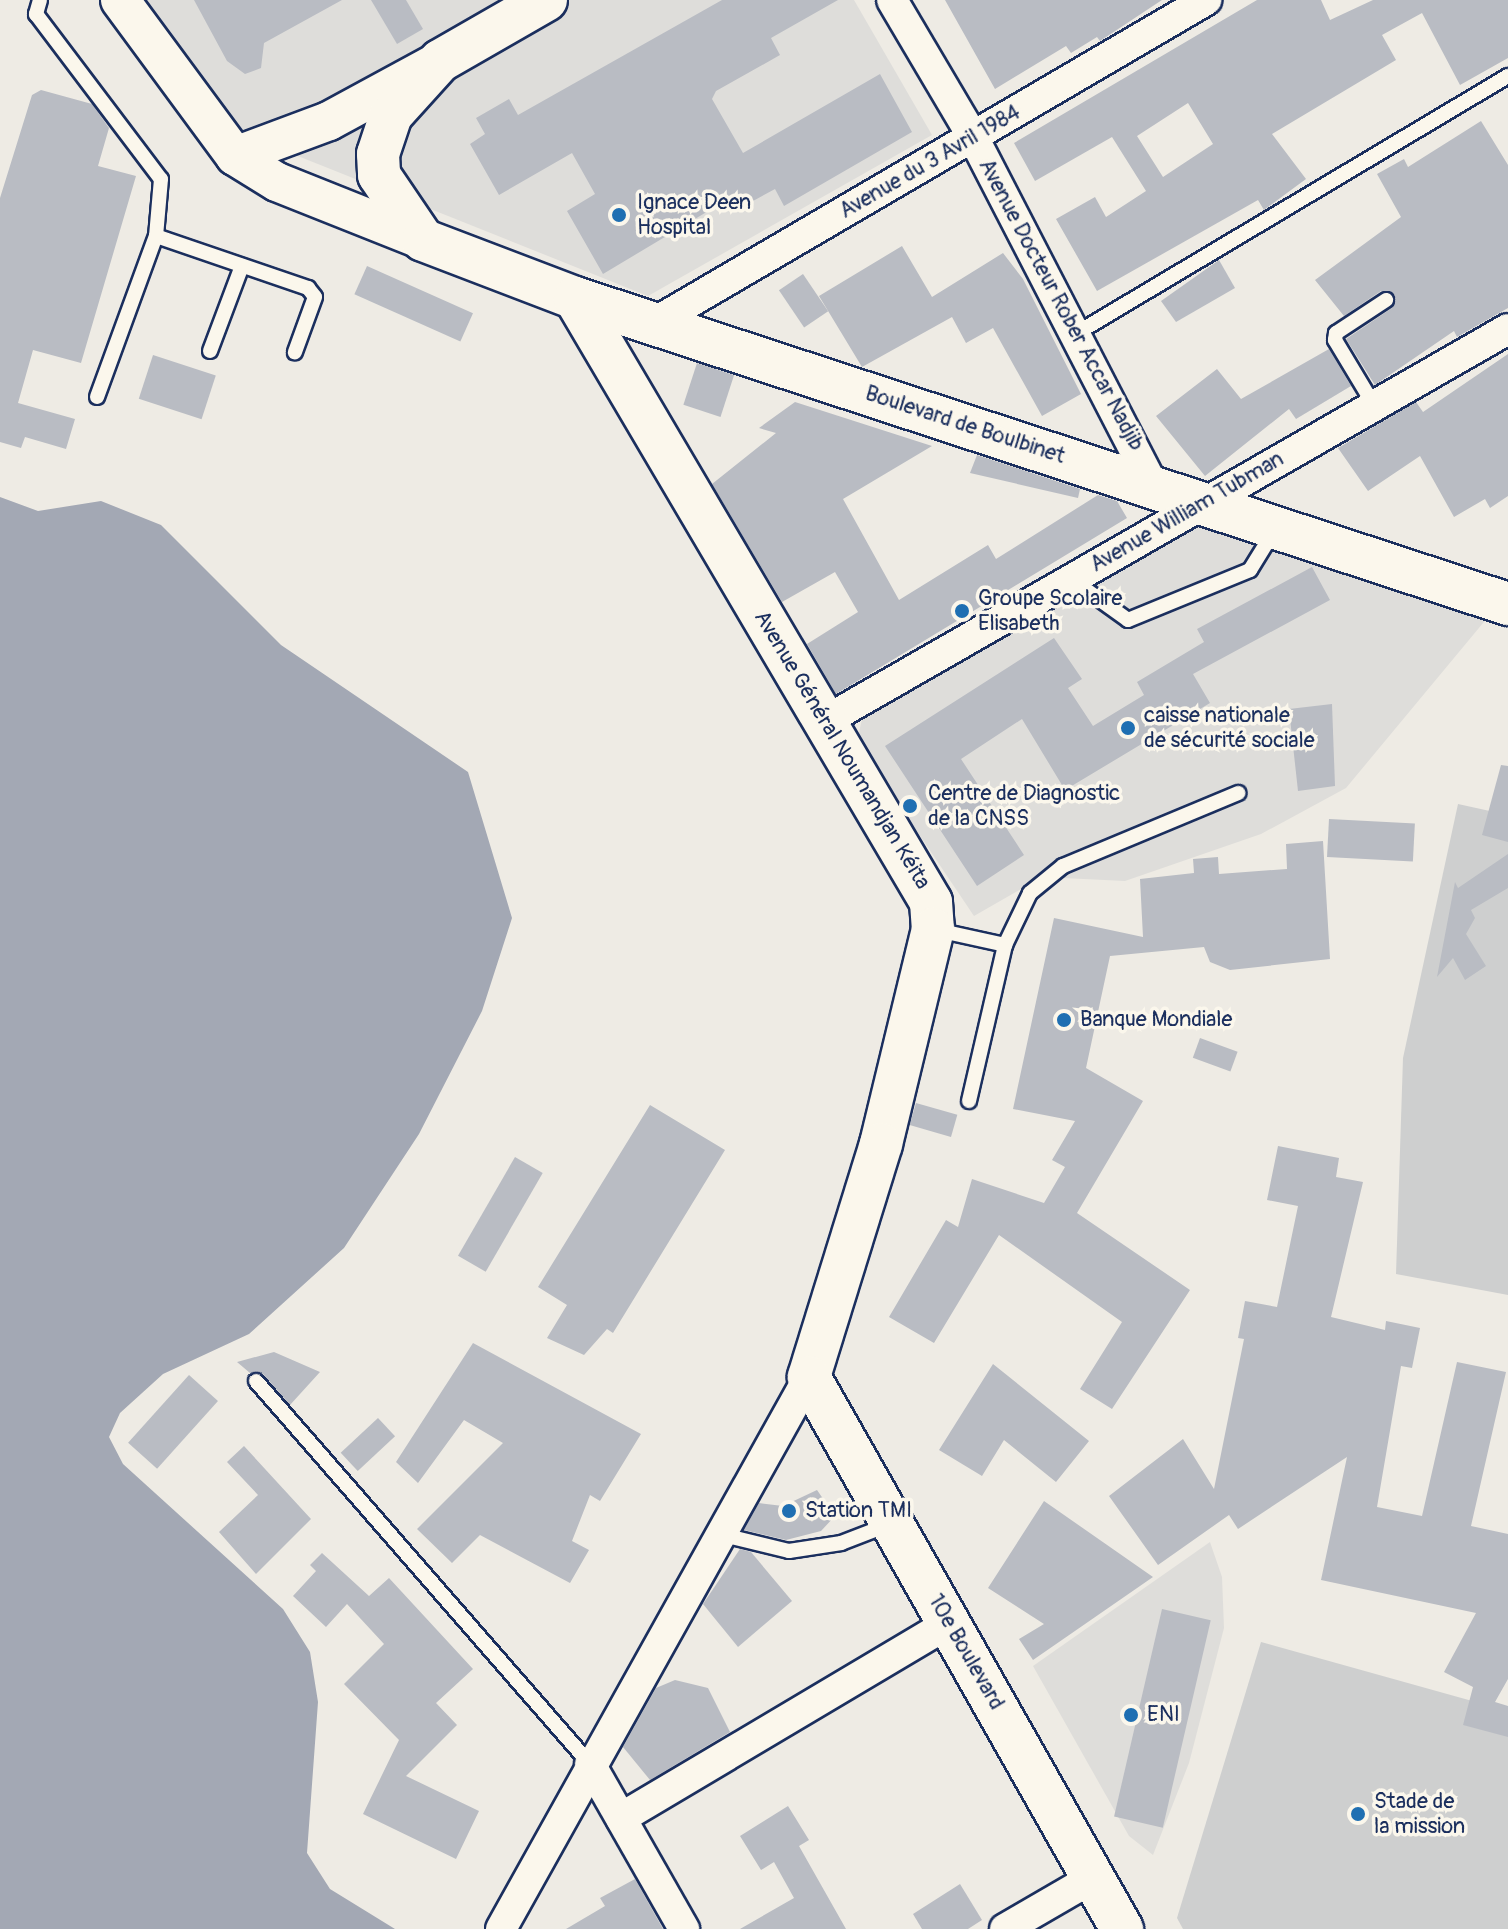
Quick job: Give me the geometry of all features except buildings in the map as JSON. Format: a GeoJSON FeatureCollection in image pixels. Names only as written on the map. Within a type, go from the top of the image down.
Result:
{"type":"FeatureCollection","features":[{"type":"Feature","properties":{"kind":"main road"},"geometry":{"type":"LineString","coordinates":[[423,240],[389,197],[378,154],[402,98],[440,61],[546,0]]}},
{"type":"Feature","properties":{"kind":"main road","name":"Boulevard de Boulbinet"},"geometry":{"type":"LineString","coordinates":[[423,240],[575,298],[1508,604]]}},
{"type":"Feature","properties":{"kind":"main road","name":"Avenue Général Noumandjan Kéita"},"geometry":{"type":"LineString","coordinates":[[575,298],[921,879],[933,929],[881,1144],[809,1377]]}},
{"type":"Feature","properties":{"kind":"main road","name":"10e Boulevard"},"geometry":{"type":"LineString","coordinates":[[809,1377],[1122,1929]]}},
{"type":"Feature","properties":{"kind":"street"},"geometry":{"type":"LineString","coordinates":[[120,0],[235,156],[277,182],[423,240]]}},
{"type":"Feature","properties":{"kind":"street","name":"Avenue Docteur Rober Accar Nadjib"},"geometry":{"type":"LineString","coordinates":[[892,0],[973,137],[1154,487]]}},
{"type":"Feature","properties":{"kind":"street","name":"Avenue du 3 Avril 1984"},"geometry":{"type":"LineString","coordinates":[[654,323],[1206,0]]}},
{"type":"Feature","properties":{"kind":"street"},"geometry":{"type":"LineString","coordinates":[[235,156],[329,121],[440,61]]}},
{"type":"Feature","properties":{"kind":"street","name":"Avenue William Tubman"},"geometry":{"type":"LineString","coordinates":[[825,721],[1508,329]]}},
{"type":"Feature","properties":{"kind":"street"},"geometry":{"type":"LineString","coordinates":[[501,1929],[718,1534],[809,1377]]}},
{"type":"Feature","properties":{"kind":"street"},"geometry":{"type":"LineString","coordinates":[[621,1818],[950,1623]]}},
{"type":"Feature","properties":{"kind":"street"},"geometry":{"type":"LineString","coordinates":[[590,1764],[684,1929]]}},
{"type":"Feature","properties":{"kind":"street"},"geometry":{"type":"LineString","coordinates":[[1005,1929],[1093,1878]]}},
{"type":"Feature","properties":{"kind":"lane"},"geometry":{"type":"LineString","coordinates":[[40,0],[36,14],[161,179],[156,236],[97,397]]}},
{"type":"Feature","properties":{"kind":"lane"},"geometry":{"type":"LineString","coordinates":[[1077,333],[1508,76]]}},
{"type":"Feature","properties":{"kind":"lane"},"geometry":{"type":"LineString","coordinates":[[156,236],[308,288],[315,297],[295,352]]}},
{"type":"Feature","properties":{"kind":"lane"},"geometry":{"type":"LineString","coordinates":[[210,351],[242,266]]}},
{"type":"Feature","properties":{"kind":"lane"},"geometry":{"type":"LineString","coordinates":[[1374,405],[1335,340],[1336,333],[1386,300]]}},
{"type":"Feature","properties":{"kind":"lane"},"geometry":{"type":"LineString","coordinates":[[1071,579],[1128,620],[1250,570],[1276,527]]}},
{"type":"Feature","properties":{"kind":"lane"},"geometry":{"type":"LineString","coordinates":[[969,1101],[1005,945],[1030,893],[1063,866],[1238,793]]}},
{"type":"Feature","properties":{"kind":"lane"},"geometry":{"type":"LineString","coordinates":[[933,929],[1005,945]]}},
{"type":"Feature","properties":{"kind":"lane"},"geometry":{"type":"LineString","coordinates":[[256,1381],[590,1764]]}},
{"type":"Feature","properties":{"kind":"lane"},"geometry":{"type":"LineString","coordinates":[[718,1534],[789,1551],[841,1543],[892,1524]]}},
{"type":"Feature","properties":{"kind":"shaded area","name":"Ignace Deen Hospital"},"geometry":{"type":"Polygon","coordinates":[[[143,0],[854,0],[932,135],[648,296],[213,122],[143,0]]]}},
{"type":"Feature","properties":{"kind":"shaded area"},"geometry":{"type":"Polygon","coordinates":[[[0,497],[38,511],[101,501],[161,525],[281,645],[468,772],[512,918],[482,1011],[419,1134],[344,1248],[249,1334],[163,1374],[120,1413],[109,1437],[123,1464],[283,1609],[310,1652],[318,1702],[307,1853],[330,1889],[395,1929],[0,1929],[0,497]]]}},
{"type":"Feature","properties":{"kind":"shaded area","name":"caisse nationale de sécurité sociale"},"geometry":{"type":"Polygon","coordinates":[[[1195,514],[1498,605],[1346,788],[1261,834],[1125,881],[1042,877],[974,916],[857,742],[863,714],[1195,514]]]}},
{"type":"Feature","properties":{"kind":"shaded area"},"geometry":{"type":"Polygon","coordinates":[[[1458,804],[1508,815],[1508,1295],[1396,1274],[1403,1058],[1458,804]]]}},
{"type":"Feature","properties":{"kind":"shaded area","name":"ENI"},"geometry":{"type":"Polygon","coordinates":[[[1210,1542],[1222,1577],[1224,1628],[1189,1763],[1153,1855],[1129,1836],[1033,1666],[1210,1542]]]}},
{"type":"Feature","properties":{"kind":"shaded area","name":"Stade de la mission"},"geometry":{"type":"Polygon","coordinates":[[[1261,1642],[1508,1711],[1508,1929],[1183,1929],[1177,1918],[1261,1642]]]}},
{"type":"Feature","properties":{"kind":"place","name":"Ignace Deen Hospital"},"geometry":{"type":"Point","coordinates":[619,215]}},
{"type":"Feature","properties":{"kind":"place","name":"Groupe Scolaire Elisabeth"},"geometry":{"type":"Point","coordinates":[962,611]}},
{"type":"Feature","properties":{"kind":"place","name":"caisse nationale de sécurité sociale"},"geometry":{"type":"Point","coordinates":[1128,728]}},
{"type":"Feature","properties":{"kind":"place","name":"Centre de Diagnostic de la CNSS"},"geometry":{"type":"Point","coordinates":[910,806]}},
{"type":"Feature","properties":{"kind":"place","name":"Banque Mondiale"},"geometry":{"type":"Point","coordinates":[1064,1020]}},
{"type":"Feature","properties":{"kind":"place","name":"Station TMI"},"geometry":{"type":"Point","coordinates":[789,1511]}},
{"type":"Feature","properties":{"kind":"place","name":"ENI"},"geometry":{"type":"Point","coordinates":[1131,1715]}},
{"type":"Feature","properties":{"kind":"place","name":"Stade de la mission"},"geometry":{"type":"Point","coordinates":[1358,1814]}}]}
